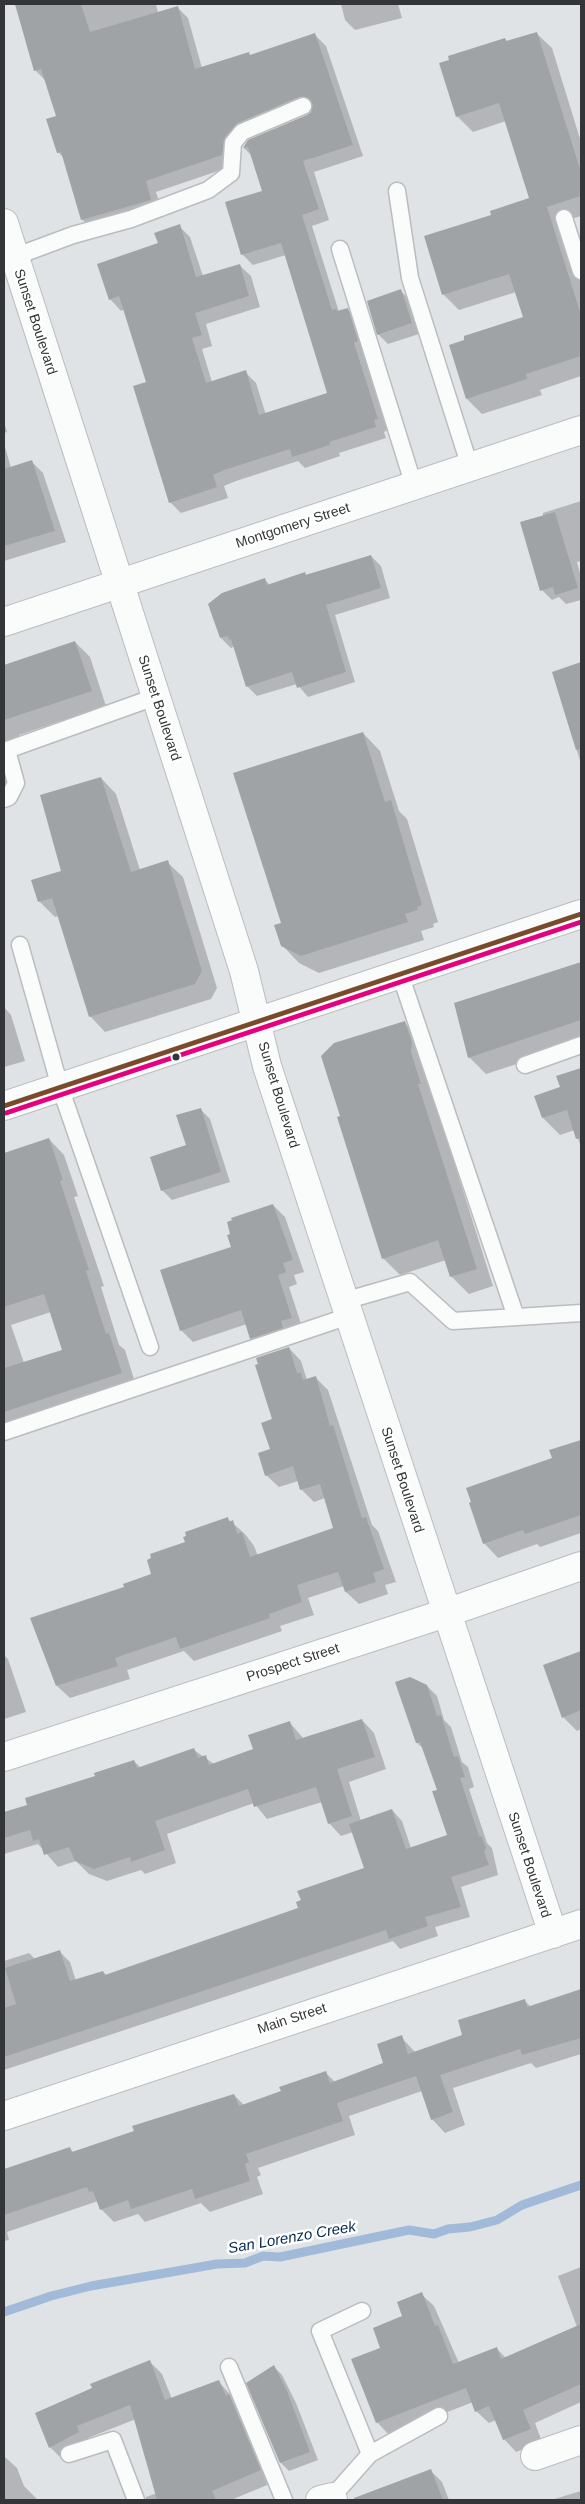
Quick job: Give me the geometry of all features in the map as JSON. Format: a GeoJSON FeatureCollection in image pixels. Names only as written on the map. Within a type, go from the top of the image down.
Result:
{"type":"FeatureCollection","features":[{"type":"Feature","properties":{"kind":"street","name":"Sunset Boulevard"},"geometry":{"type":"LineString","coordinates":[[4,223],[244,971],[267,1066],[552,1934]]}},
{"type":"Feature","properties":{"kind":"street","name":"Montgomery Street"},"geometry":{"type":"LineString","coordinates":[[4,622],[581,430]]}},
{"type":"Feature","properties":{"kind":"street"},"geometry":{"type":"LineString","coordinates":[[4,1106],[581,914]]}},
{"type":"Feature","properties":{"kind":"street","name":"Prospect Street"},"geometry":{"type":"LineString","coordinates":[[4,1757],[446,1613],[581,1566]]}},
{"type":"Feature","properties":{"kind":"street","name":"Main Street"},"geometry":{"type":"LineString","coordinates":[[4,2116],[581,1924]]}},
{"type":"Feature","properties":{"kind":"street"},"geometry":{"type":"LineString","coordinates":[[535,2456],[581,2440]]}},
{"type":"Feature","properties":{"kind":"lane"},"geometry":{"type":"LineString","coordinates":[[14,257],[73,235],[131,219],[208,190],[231,173],[233,143],[242,132],[303,106]]}},
{"type":"Feature","properties":{"kind":"lane"},"geometry":{"type":"LineString","coordinates":[[397,191],[410,278],[470,467]]}},
{"type":"Feature","properties":{"kind":"lane"},"geometry":{"type":"LineString","coordinates":[[564,218],[581,271]]}},
{"type":"Feature","properties":{"kind":"lane"},"geometry":{"type":"LineString","coordinates":[[340,249],[414,486]]}},
{"type":"Feature","properties":{"kind":"lane"},"geometry":{"type":"LineString","coordinates":[[4,800],[9,798],[16,784],[8,750],[155,696]]}},
{"type":"Feature","properties":{"kind":"lane"},"geometry":{"type":"LineString","coordinates":[[20,945],[60,1087],[150,1347]]}},
{"type":"Feature","properties":{"kind":"lane"},"geometry":{"type":"LineString","coordinates":[[400,974],[516,1318]]}},
{"type":"Feature","properties":{"kind":"lane"},"geometry":{"type":"LineString","coordinates":[[525,1065],[581,1045]]}},
{"type":"Feature","properties":{"kind":"lane"},"geometry":{"type":"LineString","coordinates":[[4,1432],[346,1308],[410,1282],[453,1321],[581,1313]]}},
{"type":"Feature","properties":{"kind":"lane"},"geometry":{"type":"LineString","coordinates":[[362,2311],[320,2331],[370,2454]]}},
{"type":"Feature","properties":{"kind":"lane"},"geometry":{"type":"LineString","coordinates":[[229,2367],[284,2500]]}},
{"type":"Feature","properties":{"kind":"lane"},"geometry":{"type":"LineString","coordinates":[[328,2499],[370,2454],[438,2416]]}},
{"type":"Feature","properties":{"kind":"lane"},"geometry":{"type":"LineString","coordinates":[[69,2454],[113,2440],[136,2500]]}},
{"type":"Feature","properties":{"kind":"building"},"geometry":{"type":"Polygon","coordinates":[[[15,4],[81,4],[90,32],[178,6],[195,69],[249,52],[250,55],[315,33],[353,145],[303,161],[319,209],[302,215],[332,310],[336,309],[337,311],[348,308],[358,341],[354,343],[378,419],[374,420],[376,427],[329,442],[330,445],[292,457],[290,449],[224,470],[213,475],[217,487],[169,503],[133,386],[146,382],[119,296],[109,300],[97,264],[158,243],[154,233],[180,224],[196,277],[240,264],[249,296],[195,313],[202,335],[192,338],[206,383],[246,370],[259,415],[327,393],[281,243],[241,255],[225,202],[262,191],[248,147],[243,148],[248,140],[307,115],[311,112],[312,103],[309,98],[299,97],[238,123],[225,137],[222,155],[146,181],[151,200],[81,220],[61,152],[57,153],[46,119],[56,116],[41,69],[34,71],[15,4]]]}},
{"type":"Feature","properties":{"kind":"building"},"geometry":{"type":"Polygon","coordinates":[[[537,32],[581,172],[581,196],[547,207],[581,315],[581,356],[526,374],[527,379],[466,399],[449,345],[464,340],[464,336],[523,317],[509,274],[442,295],[424,236],[491,215],[490,211],[529,198],[499,103],[456,117],[439,63],[449,60],[448,56],[505,38],[506,41],[537,32]]]}},
{"type":"Feature","properties":{"kind":"building"},"geometry":{"type":"Polygon","coordinates":[[[401,289],[412,323],[377,335],[367,301],[401,289]]]}},
{"type":"Feature","properties":{"kind":"building"},"geometry":{"type":"Polygon","coordinates":[[[32,460],[55,531],[4,546],[4,469],[32,460]]]}},
{"type":"Feature","properties":{"kind":"building"},"geometry":{"type":"Polygon","coordinates":[[[555,512],[578,588],[555,595],[553,587],[540,591],[520,522],[555,512]]]}},
{"type":"Feature","properties":{"kind":"building"},"geometry":{"type":"Polygon","coordinates":[[[371,555],[381,588],[326,605],[346,672],[297,688],[292,672],[246,687],[231,639],[229,640],[228,636],[220,638],[208,604],[222,593],[265,578],[267,585],[305,572],[306,575],[371,555]]]}},
{"type":"Feature","properties":{"kind":"building"},"geometry":{"type":"Polygon","coordinates":[[[75,641],[92,691],[4,720],[4,665],[75,641]]]}},
{"type":"Feature","properties":{"kind":"building"},"geometry":{"type":"Polygon","coordinates":[[[581,662],[581,749],[576,750],[552,672],[581,662]]]}},
{"type":"Feature","properties":{"kind":"building"},"geometry":{"type":"Polygon","coordinates":[[[363,732],[385,802],[391,800],[422,905],[417,907],[418,910],[405,914],[408,922],[301,956],[281,946],[274,925],[281,923],[233,773],[363,732]]]}},
{"type":"Feature","properties":{"kind":"building"},"geometry":{"type":"Polygon","coordinates":[[[101,777],[131,872],[168,860],[202,971],[195,984],[89,1017],[52,898],[38,902],[31,880],[61,871],[40,795],[101,777]]]}},
{"type":"Feature","properties":{"kind":"building"},"geometry":{"type":"Polygon","coordinates":[[[581,962],[581,1020],[468,1058],[454,1003],[581,962]]]}},
{"type":"Feature","properties":{"kind":"building"},"geometry":{"type":"Polygon","coordinates":[[[405,1021],[412,1043],[411,1052],[421,1084],[418,1084],[477,1269],[450,1277],[438,1240],[382,1259],[337,1117],[340,1116],[321,1056],[334,1043],[405,1021]]]}},
{"type":"Feature","properties":{"kind":"building"},"geometry":{"type":"Polygon","coordinates":[[[581,1068],[581,1138],[576,1139],[567,1110],[542,1118],[534,1096],[560,1087],[556,1076],[581,1068]]]}},
{"type":"Feature","properties":{"kind":"building"},"geometry":{"type":"Polygon","coordinates":[[[201,1108],[221,1172],[161,1191],[150,1157],[186,1145],[176,1115],[201,1108]]]}},
{"type":"Feature","properties":{"kind":"building"},"geometry":{"type":"Polygon","coordinates":[[[49,1138],[63,1180],[60,1181],[89,1270],[86,1271],[106,1334],[109,1333],[122,1373],[4,1412],[4,1368],[62,1350],[44,1294],[4,1307],[4,1153],[49,1138]]]}},
{"type":"Feature","properties":{"kind":"building"},"geometry":{"type":"Polygon","coordinates":[[[273,1204],[293,1260],[283,1263],[286,1272],[278,1275],[292,1318],[281,1321],[283,1328],[250,1339],[241,1310],[180,1331],[160,1270],[231,1247],[227,1235],[230,1234],[227,1222],[232,1220],[231,1218],[273,1204]]]}},
{"type":"Feature","properties":{"kind":"building"},"geometry":{"type":"Polygon","coordinates":[[[289,1347],[297,1373],[301,1373],[303,1380],[316,1376],[330,1426],[333,1425],[362,1518],[366,1517],[384,1569],[373,1573],[376,1582],[345,1592],[338,1572],[297,1585],[302,1602],[269,1614],[270,1618],[180,1649],[176,1637],[115,1658],[118,1666],[56,1686],[30,1618],[124,1587],[123,1584],[151,1574],[147,1560],[151,1558],[150,1554],[185,1542],[183,1537],[186,1536],[185,1532],[228,1517],[229,1522],[233,1520],[237,1534],[242,1532],[250,1557],[333,1528],[320,1484],[300,1490],[293,1466],[265,1476],[258,1453],[270,1449],[261,1423],[272,1419],[255,1365],[258,1364],[256,1358],[289,1347]]]}},
{"type":"Feature","properties":{"kind":"building"},"geometry":{"type":"Polygon","coordinates":[[[581,1440],[581,1515],[525,1534],[523,1530],[483,1544],[466,1488],[552,1458],[549,1450],[581,1440]]]}},
{"type":"Feature","properties":{"kind":"building"},"geometry":{"type":"Polygon","coordinates":[[[581,1651],[581,1710],[562,1718],[543,1665],[581,1651]]]}},
{"type":"Feature","properties":{"kind":"building"},"geometry":{"type":"Polygon","coordinates":[[[410,1677],[427,1685],[437,1716],[441,1715],[454,1757],[458,1756],[465,1777],[460,1778],[479,1836],[482,1837],[486,1848],[484,1852],[489,1865],[451,1877],[461,1907],[425,1917],[428,1926],[389,1939],[386,1930],[4,2057],[4,2008],[16,2004],[5,1968],[60,1950],[70,1981],[103,1971],[105,1975],[298,1908],[296,1902],[301,1900],[297,1891],[364,1868],[349,1824],[392,1809],[406,1849],[447,1835],[432,1791],[437,1790],[420,1742],[416,1743],[395,1682],[410,1677]]]}},
{"type":"Feature","properties":{"kind":"building"},"geometry":{"type":"Polygon","coordinates":[[[362,1719],[375,1757],[337,1769],[352,1816],[328,1824],[316,1787],[254,1807],[248,1789],[155,1821],[165,1850],[131,1862],[130,1857],[94,1869],[75,1861],[69,1847],[44,1855],[39,1839],[33,1841],[30,1830],[4,1838],[4,1812],[27,1805],[25,1798],[95,1776],[94,1773],[134,1760],[137,1768],[194,1748],[198,1758],[206,1755],[209,1765],[253,1749],[248,1735],[290,1721],[296,1740],[362,1719]]]}},
{"type":"Feature","properties":{"kind":"building"},"geometry":{"type":"Polygon","coordinates":[[[581,1989],[581,2038],[522,2055],[520,2049],[440,2075],[453,2112],[431,2120],[416,2076],[337,2103],[343,2121],[246,2154],[249,2162],[245,2164],[250,2181],[195,2199],[192,2189],[131,2209],[128,2200],[100,2210],[93,2191],[89,2192],[87,2187],[4,2215],[4,2169],[70,2147],[72,2152],[134,2131],[132,2126],[234,2094],[239,2106],[281,2091],[279,2087],[326,2071],[330,2083],[383,2063],[377,2044],[402,2035],[408,2054],[462,2035],[458,2020],[525,1999],[527,2007],[581,1989]]]}},
{"type":"Feature","properties":{"kind":"building"},"geometry":{"type":"Polygon","coordinates":[[[422,2292],[435,2326],[438,2325],[453,2364],[497,2347],[501,2359],[581,2324],[581,2384],[523,2410],[531,2429],[503,2440],[489,2406],[475,2412],[466,2388],[376,2423],[351,2359],[380,2348],[373,2328],[402,2316],[397,2302],[422,2292]]]}},
{"type":"Feature","properties":{"kind":"building"},"geometry":{"type":"Polygon","coordinates":[[[150,2360],[165,2400],[219,2380],[226,2396],[229,2394],[261,2470],[212,2491],[216,2500],[157,2500],[130,2405],[77,2426],[79,2432],[49,2448],[35,2413],[92,2388],[90,2384],[150,2360]]]}},
{"type":"Feature","properties":{"kind":"building"},"geometry":{"type":"Polygon","coordinates":[[[274,2365],[287,2391],[310,2452],[280,2463],[246,2383],[274,2365]]]}},
{"type":"Feature","properties":{"kind":"building"},"geometry":{"type":"Polygon","coordinates":[[[431,2469],[443,2500],[354,2500],[354,2498],[431,2469]]]}},
{"type":"Feature","properties":{"kind":"waterway","name":"San Lorenzo Creek"},"geometry":{"type":"LineString","coordinates":[[4,2312],[51,2296],[91,2286],[217,2264],[245,2263],[263,2256],[280,2257],[409,2230],[434,2234],[448,2229],[470,2227],[497,2220],[522,2205],[581,2185]]}},
{"type":"Feature","properties":{"kind":"transit line"},"geometry":{"type":"LineString","coordinates":[[4,1106],[581,914]]}},
{"type":"Feature","properties":{"kind":"transit line"},"geometry":{"type":"LineString","coordinates":[[6,1113],[581,922]]}}]}
